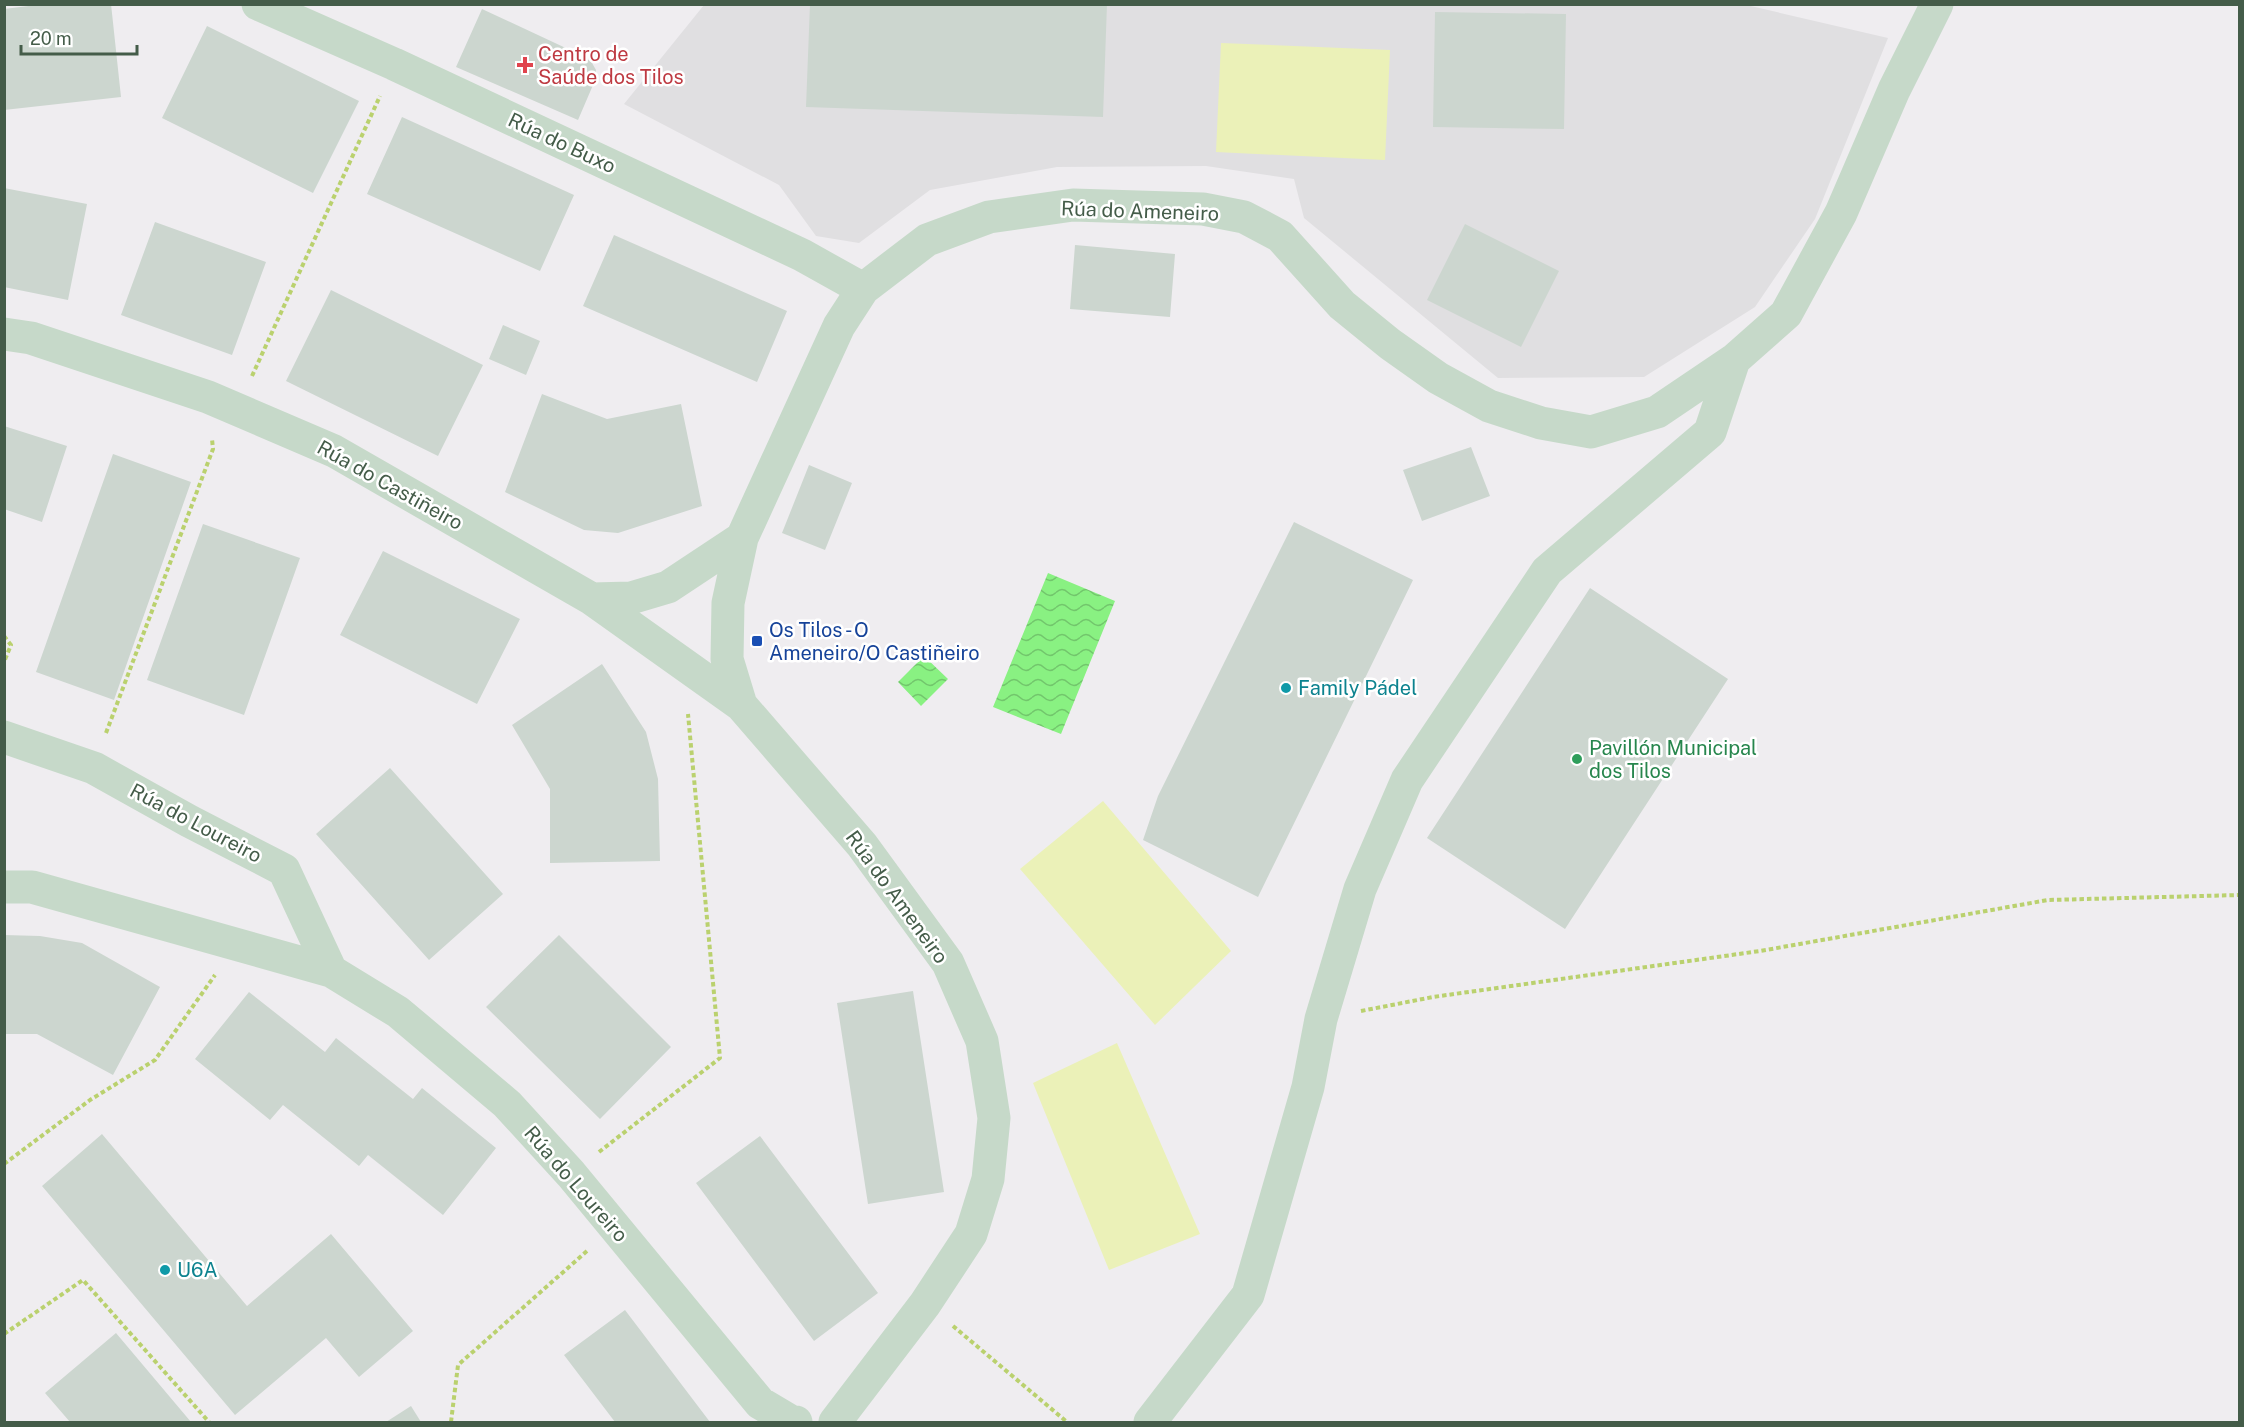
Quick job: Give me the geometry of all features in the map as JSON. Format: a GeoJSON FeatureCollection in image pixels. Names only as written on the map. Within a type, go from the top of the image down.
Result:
{"type":"FeatureCollection","features":[{"type":"Feature","properties":{"kind":"street","name":"Rúa do Buxo"},"geometry":{"type":"LineString","coordinates":[[258,4],[394,64],[802,255],[863,289]]}},
{"type":"Feature","properties":{"kind":"street","name":"Rúa do Ameneiro"},"geometry":{"type":"LineString","coordinates":[[835,1422],[925,1304],[971,1234],[988,1179],[994,1119],[982,1041],[948,963],[862,845],[741,705],[727,659],[728,603],[742,538],[839,326],[863,289],[927,240],[989,218],[1073,205],[1203,209],[1244,217],[1280,236],[1342,305],[1390,344],[1438,378],[1489,406],[1541,423],[1591,432],[1657,412],[1734,360],[1786,314],[1841,213],[1894,90],[1936,4]]}},
{"type":"Feature","properties":{"kind":"street","name":"Rúa do Castiñeiro"},"geometry":{"type":"LineString","coordinates":[[4,334],[31,339],[208,397],[334,451],[591,599],[741,705]]}},
{"type":"Feature","properties":{"kind":"street"},"geometry":{"type":"LineString","coordinates":[[1150,1422],[1248,1295],[1308,1087],[1321,1019],[1360,889],[1407,780],[1547,571],[1710,432],[1734,360]]}},
{"type":"Feature","properties":{"kind":"street"},"geometry":{"type":"LineString","coordinates":[[591,599],[631,598],[668,587],[742,538]]}},
{"type":"Feature","properties":{"kind":"street","name":"Rúa do Loureiro"},"geometry":{"type":"LineString","coordinates":[[4,737],[94,768],[284,870],[331,971]]}},
{"type":"Feature","properties":{"kind":"street","name":"Rúa do Loureiro"},"geometry":{"type":"LineString","coordinates":[[4,887],[32,887],[331,971],[398,1012],[507,1104],[570,1174],[760,1403],[792,1422],[796,1422]]}},
{"type":"Feature","properties":{"kind":"path"},"geometry":{"type":"LineString","coordinates":[[94,768],[213,449],[208,397],[248,386],[394,64]]}},
{"type":"Feature","properties":{"kind":"path"},"geometry":{"type":"LineString","coordinates":[[4,636],[11,645],[4,662]]}},
{"type":"Feature","properties":{"kind":"path"},"geometry":{"type":"LineString","coordinates":[[599,1152],[720,1058],[692,754]]}},
{"type":"Feature","properties":{"kind":"path"},"geometry":{"type":"LineString","coordinates":[[1321,1019],[1433,997],[1760,951],[2048,900],[2240,895]]}},
{"type":"Feature","properties":{"kind":"path"},"geometry":{"type":"LineString","coordinates":[[4,1164],[90,1100],[155,1060],[236,943]]}},
{"type":"Feature","properties":{"kind":"path"},"geometry":{"type":"LineString","coordinates":[[451,1422],[458,1365],[593,1245]]}},
{"type":"Feature","properties":{"kind":"path"},"geometry":{"type":"LineString","coordinates":[[4,1334],[83,1280],[209,1422]]}},
{"type":"Feature","properties":{"kind":"path"},"geometry":{"type":"LineString","coordinates":[[947,1321],[1067,1422]]}},
{"type":"Feature","properties":{"kind":"shaded area"},"geometry":{"type":"Polygon","coordinates":[[[1742,4],[1888,38],[1815,219],[1755,307],[1644,377],[1498,378],[1304,218],[1294,179],[1206,166],[1057,167],[930,190],[859,243],[816,236],[779,185],[624,104],[704,5],[1742,4]]]}},
{"type":"Feature","properties":{"kind":"shaded area"},"geometry":{"type":"Polygon","coordinates":[[[1221,43],[1390,50],[1385,160],[1216,152],[1221,43]]]}},
{"type":"Feature","properties":{"kind":"shaded area"},"geometry":{"type":"Polygon","coordinates":[[[1103,801],[1231,951],[1155,1025],[1020,869],[1103,801]]]}},
{"type":"Feature","properties":{"kind":"shaded area"},"geometry":{"type":"Polygon","coordinates":[[[1117,1043],[1200,1234],[1109,1270],[1033,1083],[1117,1043]]]}},
{"type":"Feature","properties":{"kind":"water"},"geometry":{"type":"Polygon","coordinates":[[[1048,573],[1115,601],[1061,734],[993,707],[1048,573]]]}},
{"type":"Feature","properties":{"kind":"water"},"geometry":{"type":"Polygon","coordinates":[[[924,656],[948,679],[921,706],[898,682],[924,656]]]}},
{"type":"Feature","properties":{"kind":"building"},"geometry":{"type":"Polygon","coordinates":[[[45,4],[111,4],[121,97],[4,110],[4,9],[45,4]]]}},
{"type":"Feature","properties":{"kind":"building"},"geometry":{"type":"Polygon","coordinates":[[[810,4],[1107,4],[1103,117],[806,107],[810,4]]]}},
{"type":"Feature","properties":{"kind":"building","name":"Centro de Saúde dos Tilos"},"geometry":{"type":"Polygon","coordinates":[[[482,9],[585,57],[592,63],[596,70],[596,78],[578,120],[456,67],[482,9]]]}},
{"type":"Feature","properties":{"kind":"building"},"geometry":{"type":"Polygon","coordinates":[[[1435,12],[1566,14],[1564,129],[1433,127],[1435,12]]]}},
{"type":"Feature","properties":{"kind":"building"},"geometry":{"type":"Polygon","coordinates":[[[207,26],[359,101],[313,193],[162,118],[207,26]]]}},
{"type":"Feature","properties":{"kind":"building"},"geometry":{"type":"Polygon","coordinates":[[[402,117],[574,195],[540,271],[367,194],[402,117]]]}},
{"type":"Feature","properties":{"kind":"building"},"geometry":{"type":"Polygon","coordinates":[[[4,188],[87,204],[68,300],[4,287],[4,188]]]}},
{"type":"Feature","properties":{"kind":"building"},"geometry":{"type":"Polygon","coordinates":[[[155,222],[266,262],[232,355],[121,315],[155,222]]]}},
{"type":"Feature","properties":{"kind":"building"},"geometry":{"type":"Polygon","coordinates":[[[1465,224],[1559,271],[1521,347],[1427,300],[1465,224]]]}},
{"type":"Feature","properties":{"kind":"building"},"geometry":{"type":"Polygon","coordinates":[[[614,235],[787,311],[757,382],[583,306],[614,235]]]}},
{"type":"Feature","properties":{"kind":"building"},"geometry":{"type":"Polygon","coordinates":[[[1075,245],[1175,254],[1170,317],[1070,309],[1075,245]]]}},
{"type":"Feature","properties":{"kind":"building"},"geometry":{"type":"Polygon","coordinates":[[[331,290],[483,365],[438,456],[286,381],[331,290]]]}},
{"type":"Feature","properties":{"kind":"building"},"geometry":{"type":"Polygon","coordinates":[[[503,325],[540,341],[526,375],[489,359],[503,325]]]}},
{"type":"Feature","properties":{"kind":"building"},"geometry":{"type":"Polygon","coordinates":[[[542,394],[607,419],[681,404],[702,506],[618,533],[584,530],[505,492],[542,394]]]}},
{"type":"Feature","properties":{"kind":"building"},"geometry":{"type":"Polygon","coordinates":[[[4,426],[67,446],[42,522],[4,509],[4,426]]]}},
{"type":"Feature","properties":{"kind":"building"},"geometry":{"type":"Polygon","coordinates":[[[1471,447],[1490,496],[1422,521],[1403,470],[1471,447]]]}},
{"type":"Feature","properties":{"kind":"building"},"geometry":{"type":"Polygon","coordinates":[[[113,454],[191,482],[114,700],[36,672],[113,454]]]}},
{"type":"Feature","properties":{"kind":"building"},"geometry":{"type":"Polygon","coordinates":[[[809,465],[852,483],[825,550],[782,533],[809,465]]]}},
{"type":"Feature","properties":{"kind":"building","name":"Family Pádel"},"geometry":{"type":"Polygon","coordinates":[[[1294,522],[1413,580],[1258,897],[1143,840],[1158,796],[1294,522]]]}},
{"type":"Feature","properties":{"kind":"building"},"geometry":{"type":"Polygon","coordinates":[[[203,524],[300,558],[244,715],[147,680],[203,524]]]}},
{"type":"Feature","properties":{"kind":"building"},"geometry":{"type":"Polygon","coordinates":[[[383,551],[520,619],[477,704],[340,635],[383,551]]]}},
{"type":"Feature","properties":{"kind":"building","name":"Pavillón Municipal dos Tilos"},"geometry":{"type":"Polygon","coordinates":[[[1590,588],[1728,679],[1565,929],[1427,838],[1590,588]]]}},
{"type":"Feature","properties":{"kind":"building"},"geometry":{"type":"Polygon","coordinates":[[[602,664],[646,732],[658,779],[660,861],[550,863],[550,789],[512,725],[602,664]]]}},
{"type":"Feature","properties":{"kind":"building"},"geometry":{"type":"Polygon","coordinates":[[[390,768],[503,894],[429,960],[316,834],[390,768]]]}},
{"type":"Feature","properties":{"kind":"building"},"geometry":{"type":"Polygon","coordinates":[[[4,935],[40,936],[82,943],[160,987],[113,1075],[37,1034],[4,1034],[4,935]]]}},
{"type":"Feature","properties":{"kind":"building"},"geometry":{"type":"Polygon","coordinates":[[[559,935],[671,1047],[600,1119],[486,1007],[559,935]]]}},
{"type":"Feature","properties":{"kind":"building"},"geometry":{"type":"Polygon","coordinates":[[[913,991],[944,1192],[868,1204],[837,1003],[913,991]]]}},
{"type":"Feature","properties":{"kind":"building"},"geometry":{"type":"Polygon","coordinates":[[[249,992],[325,1052],[336,1038],[413,1099],[422,1088],[496,1148],[443,1215],[368,1155],[359,1166],[283,1105],[270,1120],[195,1059],[249,992]]]}},
{"type":"Feature","properties":{"kind":"building","name":"U6A"},"geometry":{"type":"Polygon","coordinates":[[[102,1134],[247,1306],[331,1234],[413,1331],[359,1377],[326,1338],[235,1415],[42,1186],[102,1134]]]}},
{"type":"Feature","properties":{"kind":"building"},"geometry":{"type":"Polygon","coordinates":[[[760,1136],[878,1293],[814,1341],[696,1183],[760,1136]]]}},
{"type":"Feature","properties":{"kind":"building"},"geometry":{"type":"Polygon","coordinates":[[[625,1310],[710,1422],[615,1422],[564,1355],[625,1310]]]}},
{"type":"Feature","properties":{"kind":"building"},"geometry":{"type":"Polygon","coordinates":[[[116,1333],[191,1422],[70,1422],[45,1393],[116,1333]]]}},
{"type":"Feature","properties":{"kind":"building"},"geometry":{"type":"Polygon","coordinates":[[[411,1406],[421,1422],[386,1422],[411,1406]]]}},
{"type":"Feature","properties":{"kind":"place","name":"Centro de Saúde dos Tilos"},"geometry":{"type":"Point","coordinates":[525,65]}},
{"type":"Feature","properties":{"kind":"place","name":"Os Tilos - O Ameneiro/O Castiñeiro"},"geometry":{"type":"Point","coordinates":[757,641]}},
{"type":"Feature","properties":{"kind":"place","name":"Family Pádel"},"geometry":{"type":"Point","coordinates":[1286,688]}},
{"type":"Feature","properties":{"kind":"place","name":"Pavillón Municipal dos Tilos"},"geometry":{"type":"Point","coordinates":[1577,759]}},
{"type":"Feature","properties":{"kind":"place","name":"U6A"},"geometry":{"type":"Point","coordinates":[165,1270]}}]}
